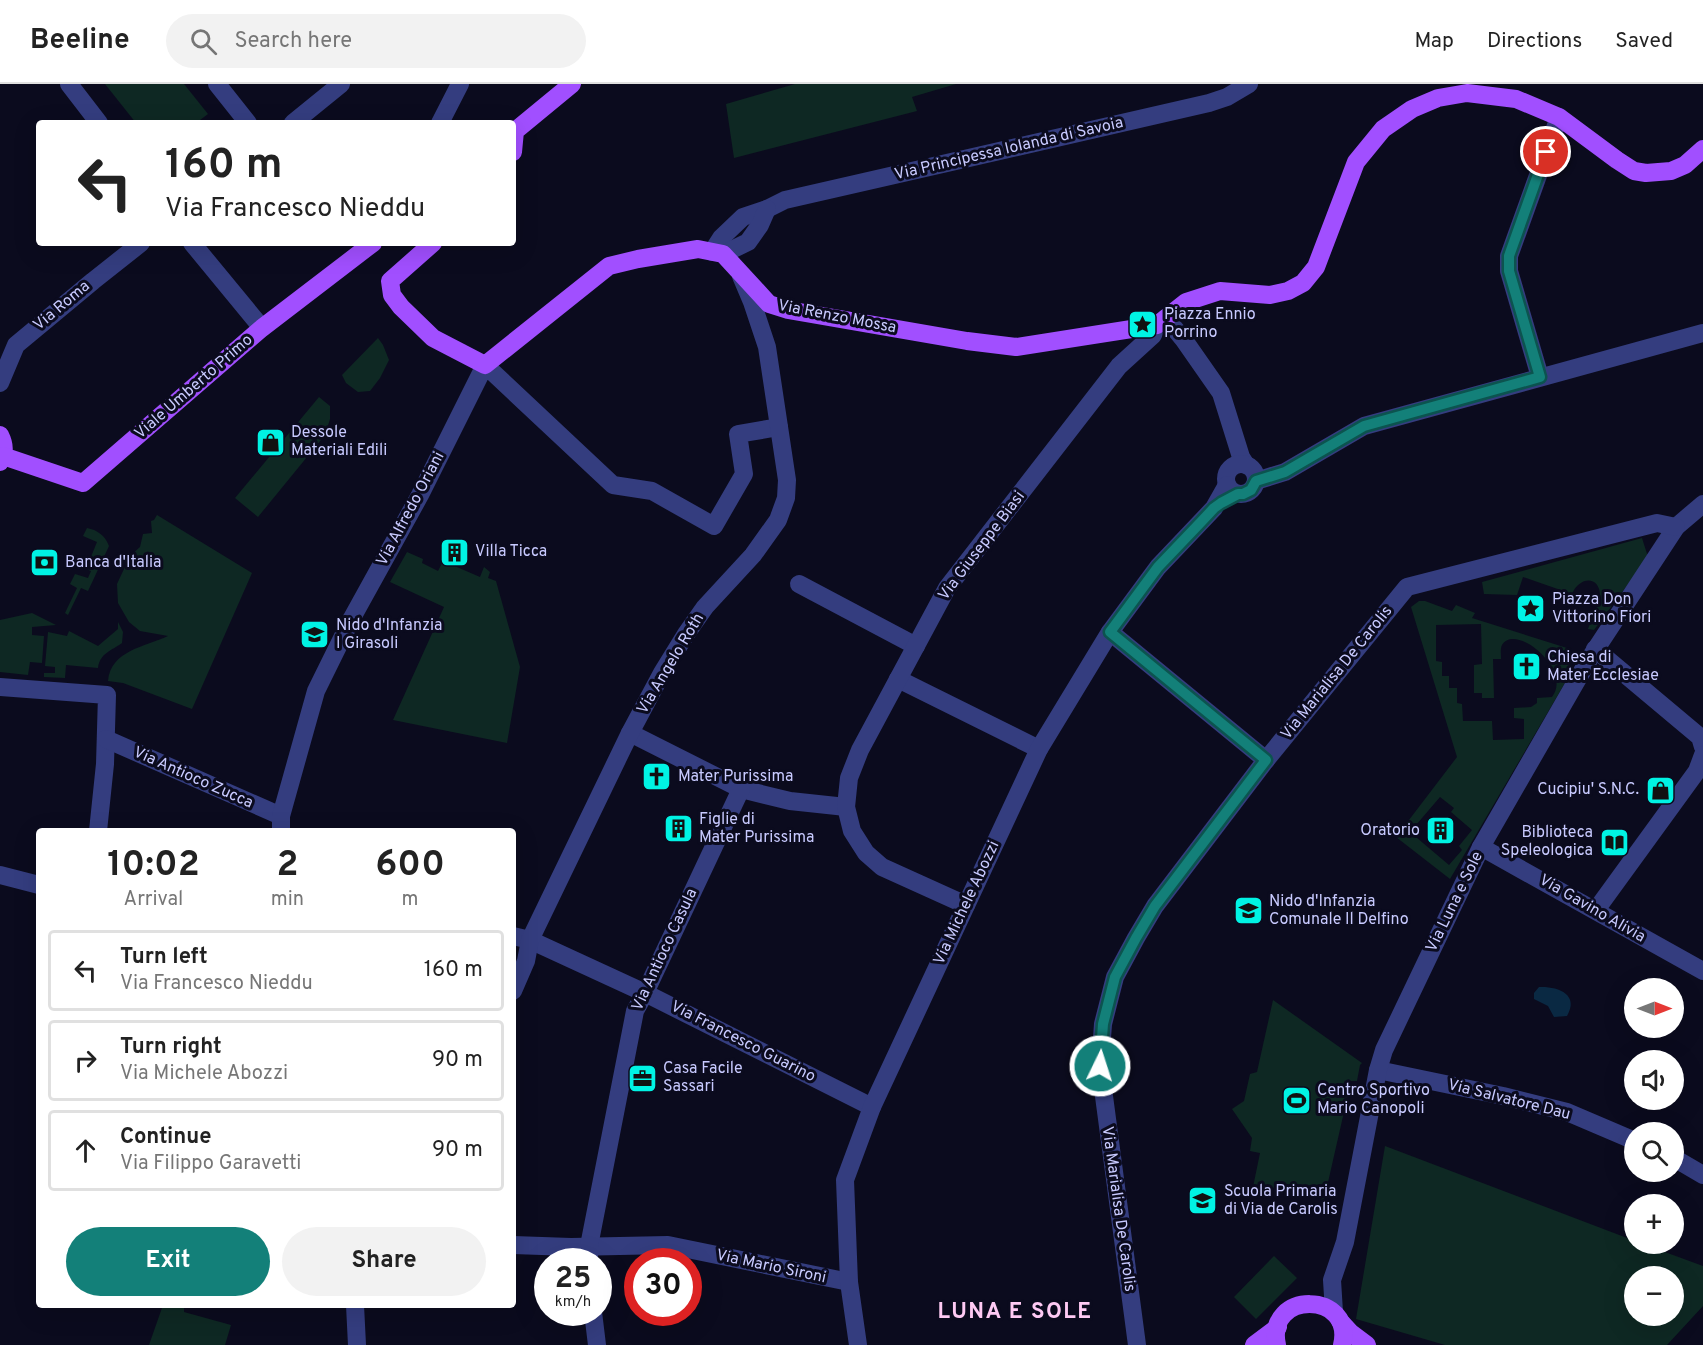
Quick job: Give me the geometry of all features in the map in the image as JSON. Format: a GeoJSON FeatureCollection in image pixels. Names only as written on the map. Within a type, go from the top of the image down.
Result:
{"type":"FeatureCollection","features":[{"type":"Feature","properties":{"kind":"main road"},"geometry":{"type":"LineString","coordinates":[[516,131],[566,86]]}},
{"type":"Feature","properties":{"kind":"main road"},"geometry":{"type":"LineString","coordinates":[[1161,321],[1186,303],[1220,291],[1270,295],[1288,291],[1303,283],[1316,267],[1356,162],[1383,129],[1412,109],[1438,98],[1467,93],[1516,99],[1559,117],[1634,171],[1646,173],[1671,171],[1685,165],[1703,149]]}},
{"type":"Feature","properties":{"kind":"main road","name":"Viale Umberto Primo"},"geometry":{"type":"LineString","coordinates":[[2,459],[83,483],[262,328],[369,246]]}},
{"type":"Feature","properties":{"kind":"main road"},"geometry":{"type":"LineString","coordinates":[[429,246],[390,280],[392,295],[433,338],[485,365],[609,266],[698,249],[717,253]]}},
{"type":"Feature","properties":{"kind":"main road","name":"Via Renzo Mossa"},"geometry":{"type":"LineString","coordinates":[[717,253],[739,272],[769,304],[788,310],[967,341],[1016,346],[1161,321]]}},
{"type":"Feature","properties":{"kind":"main road"},"geometry":{"type":"LineString","coordinates":[[0,435],[4,449],[2,459]]}},
{"type":"Feature","properties":{"kind":"main road"},"geometry":{"type":"LineString","coordinates":[[1254,1345],[1278,1336],[1280,1322],[1294,1306],[1315,1303],[1325,1306],[1366,1345]]}},
{"type":"Feature","properties":{"kind":"main road"},"geometry":{"type":"LineString","coordinates":[[1337,1317],[1343,1331],[1342,1345]]}},
{"type":"Feature","properties":{"kind":"street"},"geometry":{"type":"LineString","coordinates":[[69,84],[97,120]]}},
{"type":"Feature","properties":{"kind":"street"},"geometry":{"type":"LineString","coordinates":[[217,84],[246,120]]}},
{"type":"Feature","properties":{"kind":"street"},"geometry":{"type":"LineString","coordinates":[[297,120],[341,84]]}},
{"type":"Feature","properties":{"kind":"street"},"geometry":{"type":"LineString","coordinates":[[442,120],[460,84]]}},
{"type":"Feature","properties":{"kind":"street","name":"Via Principessa Iolanda di Savoia"},"geometry":{"type":"LineString","coordinates":[[717,253],[721,238],[743,218],[785,200],[1209,103],[1224,90],[1249,84]]}},
{"type":"Feature","properties":{"kind":"street"},"geometry":{"type":"LineString","coordinates":[[1540,377],[1509,271],[1509,256],[1559,117]]}},
{"type":"Feature","properties":{"kind":"street","name":"Via Roma"},"geometry":{"type":"LineString","coordinates":[[0,383],[16,345],[137,246]]}},
{"type":"Feature","properties":{"kind":"street"},"geometry":{"type":"LineString","coordinates":[[194,246],[262,328]]}},
{"type":"Feature","properties":{"kind":"street","name":"Via Angelo Roth"},"geometry":{"type":"LineString","coordinates":[[516,984],[526,961],[521,938],[662,672],[705,607],[753,555],[778,520],[786,498],[787,480],[767,348],[752,302],[739,272]]}},
{"type":"Feature","properties":{"kind":"street"},"geometry":{"type":"LineString","coordinates":[[1161,321],[1184,340],[1221,393],[1251,490],[1243,494],[1233,489]]}},
{"type":"Feature","properties":{"kind":"street","name":"Via Giuseppe Biasi"},"geometry":{"type":"LineString","coordinates":[[846,807],[849,778],[860,750],[947,588],[1119,366],[1153,335],[1161,321]]}},
{"type":"Feature","properties":{"kind":"street"},"geometry":{"type":"LineString","coordinates":[[1247,471],[1277,474],[1285,472],[1364,426],[1703,333]]}},
{"type":"Feature","properties":{"kind":"street"},"geometry":{"type":"LineString","coordinates":[[0,356],[16,345]]}},
{"type":"Feature","properties":{"kind":"street"},"geometry":{"type":"LineString","coordinates":[[485,365],[613,484],[652,491],[714,526],[744,474],[738,434],[779,427]]}},
{"type":"Feature","properties":{"kind":"street","name":"Via Alfredo Oriani"},"geometry":{"type":"LineString","coordinates":[[281,824],[316,691],[352,618],[420,495],[485,365]]}},
{"type":"Feature","properties":{"kind":"street","name":"Via Michele Abozzi"},"geometry":{"type":"LineString","coordinates":[[858,1345],[849,1282],[844,1180],[872,1107],[1039,748],[1110,632],[1158,567],[1233,489],[1227,475],[1247,471]]}},
{"type":"Feature","properties":{"kind":"street","name":"Via Luna e Sole"},"geometry":{"type":"LineString","coordinates":[[1337,1317],[1332,1280],[1345,1242],[1378,1070],[1384,1050],[1481,847],[1595,649],[1676,527],[1703,504]]}},
{"type":"Feature","properties":{"kind":"street","name":"Via Marialisa De Carolis"},"geometry":{"type":"LineString","coordinates":[[1137,1345],[1100,1066],[1103,1024],[1115,977],[1155,906],[1266,760],[1407,587],[1658,523],[1676,527]]}},
{"type":"Feature","properties":{"kind":"street"},"geometry":{"type":"LineString","coordinates":[[799,584],[916,646]]}},
{"type":"Feature","properties":{"kind":"street"},"geometry":{"type":"LineString","coordinates":[[1110,632],[1266,760]]}},
{"type":"Feature","properties":{"kind":"street"},"geometry":{"type":"LineString","coordinates":[[1595,649],[1700,737],[1703,747]]}},
{"type":"Feature","properties":{"kind":"street"},"geometry":{"type":"LineString","coordinates":[[898,679],[1039,748]]}},
{"type":"Feature","properties":{"kind":"street"},"geometry":{"type":"LineString","coordinates":[[0,687],[107,695],[105,764],[98,828]]}},
{"type":"Feature","properties":{"kind":"street"},"geometry":{"type":"LineString","coordinates":[[630,733],[741,789],[790,801],[846,807],[852,831],[866,853],[882,867],[966,905]]}},
{"type":"Feature","properties":{"kind":"street","name":"Via Antioco Zucca"},"geometry":{"type":"LineString","coordinates":[[106,739],[281,824]]}},
{"type":"Feature","properties":{"kind":"street"},"geometry":{"type":"LineString","coordinates":[[1596,910],[1697,771],[1703,755]]}},
{"type":"Feature","properties":{"kind":"street","name":"Via Antioco Casula"},"geometry":{"type":"LineString","coordinates":[[590,1248],[635,1011],[741,789]]}},
{"type":"Feature","properties":{"kind":"street","name":"Via Gavino Alivia"},"geometry":{"type":"LineString","coordinates":[[1481,847],[1596,910],[1692,967],[1703,971]]}},
{"type":"Feature","properties":{"kind":"street"},"geometry":{"type":"LineString","coordinates":[[0,875],[36,884]]}},
{"type":"Feature","properties":{"kind":"street","name":"Via Francesco Guarino"},"geometry":{"type":"LineString","coordinates":[[521,938],[645,993],[872,1107]]}},
{"type":"Feature","properties":{"kind":"street","name":"Via Salvatore Dau"},"geometry":{"type":"LineString","coordinates":[[1378,1070],[1567,1112],[1624,1136]]}},
{"type":"Feature","properties":{"kind":"street"},"geometry":{"type":"LineString","coordinates":[[1684,1164],[1703,1176]]}},
{"type":"Feature","properties":{"kind":"street","name":"Via Mario Sironi"},"geometry":{"type":"LineString","coordinates":[[516,1245],[538,1248]]}},
{"type":"Feature","properties":{"kind":"street","name":"Via Mario Sironi"},"geometry":{"type":"LineString","coordinates":[[612,1251],[668,1245],[849,1282]]}},
{"type":"Feature","properties":{"kind":"street"},"geometry":{"type":"LineString","coordinates":[[1304,1303],[1332,1280]]}},
{"type":"Feature","properties":{"kind":"street"},"geometry":{"type":"LineString","coordinates":[[355,1308],[357,1345]]}},
{"type":"Feature","properties":{"kind":"street"},"geometry":{"type":"LineString","coordinates":[[595,1326],[597,1345]]}},
{"type":"Feature","properties":{"kind":"green space"},"geometry":{"type":"Polygon","coordinates":[[[105,84],[184,84],[208,114],[200,120],[134,120],[105,84]]]}},
{"type":"Feature","properties":{"kind":"green space"},"geometry":{"type":"Polygon","coordinates":[[[795,84],[956,84],[912,97],[917,111],[734,158],[726,104],[795,84]]]}},
{"type":"Feature","properties":{"kind":"green space"},"geometry":{"type":"Polygon","coordinates":[[[378,338],[389,360],[370,391],[358,392],[346,383],[342,375],[378,338]]]}},
{"type":"Feature","properties":{"kind":"green space"},"geometry":{"type":"Polygon","coordinates":[[[319,397],[330,406],[330,419],[325,435],[258,517],[235,498],[319,397]]]}},
{"type":"Feature","properties":{"kind":"green space"},"geometry":{"type":"Polygon","coordinates":[[[157,515],[252,573],[192,709],[123,683],[108,681],[115,662],[122,656],[168,636],[140,631],[129,622],[118,603],[117,584],[130,556],[140,547],[143,534],[152,533],[151,521],[157,515]]]}},
{"type":"Feature","properties":{"kind":"green space"},"geometry":{"type":"Polygon","coordinates":[[[87,528],[100,534],[109,546],[88,591],[81,588],[68,615],[65,613],[77,588],[70,584],[75,574],[88,578],[91,571],[86,569],[97,542],[83,536],[87,528]]]}},
{"type":"Feature","properties":{"kind":"green space"},"geometry":{"type":"Polygon","coordinates":[[[1642,538],[1648,557],[1594,630],[1588,629],[1600,597],[1597,585],[1589,580],[1580,584],[1572,594],[1523,577],[1517,595],[1484,594],[1482,582],[1642,538]]]}},
{"type":"Feature","properties":{"kind":"green space"},"geometry":{"type":"Polygon","coordinates":[[[407,552],[423,559],[422,563],[438,571],[443,561],[480,577],[484,567],[490,572],[488,578],[496,581],[520,667],[507,743],[393,720],[444,607],[390,582],[407,552]]]}},
{"type":"Feature","properties":{"kind":"green space"},"geometry":{"type":"Polygon","coordinates":[[[1419,601],[1425,601],[1452,611],[1456,605],[1475,613],[1472,618],[1567,648],[1572,671],[1450,879],[1396,837],[1457,757],[1411,607],[1419,601]],[[1481,624],[1436,625],[1436,661],[1442,662],[1442,676],[1449,676],[1449,688],[1457,688],[1457,703],[1462,704],[1463,721],[1492,721],[1493,740],[1524,739],[1524,719],[1514,718],[1514,708],[1531,707],[1537,703],[1537,698],[1552,697],[1556,686],[1555,675],[1549,663],[1530,644],[1519,640],[1509,640],[1502,645],[1501,659],[1493,659],[1494,698],[1482,698],[1482,693],[1474,693],[1474,665],[1482,664],[1481,624]],[[1440,797],[1410,832],[1449,865],[1462,850],[1459,846],[1472,830],[1451,812],[1454,808],[1440,797]]]}},
{"type":"Feature","properties":{"kind":"green space"},"geometry":{"type":"Polygon","coordinates":[[[32,613],[56,625],[32,627],[32,635],[44,636],[42,663],[30,662],[28,675],[0,672],[0,620],[32,613]]]}},
{"type":"Feature","properties":{"kind":"green space"},"geometry":{"type":"Polygon","coordinates":[[[118,622],[123,632],[122,643],[101,659],[98,668],[66,665],[65,678],[44,677],[44,673],[55,673],[55,667],[45,666],[48,632],[67,636],[69,631],[98,646],[118,629],[118,622]]]}},
{"type":"Feature","properties":{"kind":"green space","name":"Centro Sportivo Mario Canopoli"},"geometry":{"type":"Polygon","coordinates":[[[1273,1000],[1362,1063],[1357,1081],[1351,1081],[1324,1200],[1266,1186],[1253,1187],[1260,1153],[1250,1151],[1252,1138],[1232,1109],[1244,1101],[1250,1074],[1257,1072],[1273,1000]]]}},
{"type":"Feature","properties":{"kind":"green space"},"geometry":{"type":"Polygon","coordinates":[[[1385,1146],[1624,1237],[1624,1254],[1670,1254],[1703,1266],[1703,1306],[1667,1345],[1445,1345],[1356,1319],[1385,1146]]]}},
{"type":"Feature","properties":{"kind":"green space"},"geometry":{"type":"Polygon","coordinates":[[[1274,1256],[1297,1278],[1256,1319],[1234,1297],[1274,1256]]]}},
{"type":"Feature","properties":{"kind":"green space"},"geometry":{"type":"Polygon","coordinates":[[[162,1308],[184,1308],[184,1312],[231,1325],[225,1345],[149,1345],[162,1308]]]}},
{"type":"Feature","properties":{"kind":"water"},"geometry":{"type":"Polygon","coordinates":[[[1539,987],[1559,990],[1569,997],[1571,1002],[1567,1016],[1554,1017],[1548,1006],[1534,999],[1534,993],[1539,987]]]}},
{"type":"Feature","properties":{"kind":"place","name":"Piazza Ennio Porrino"},"geometry":{"type":"Point","coordinates":[1143,324]}},
{"type":"Feature","properties":{"kind":"place","name":"Dessole Materiali Edili"},"geometry":{"type":"Point","coordinates":[270,442]}},
{"type":"Feature","properties":{"kind":"place","name":"Villa Ticca"},"geometry":{"type":"Point","coordinates":[454,552]}},
{"type":"Feature","properties":{"kind":"place","name":"Banca d'Italia"},"geometry":{"type":"Point","coordinates":[44,563]}},
{"type":"Feature","properties":{"kind":"place","name":"Piazza Don Vittorino Fiori"},"geometry":{"type":"Point","coordinates":[1531,609]}},
{"type":"Feature","properties":{"kind":"place","name":"Nido d'Infanzia I Girasoli"},"geometry":{"type":"Point","coordinates":[315,635]}},
{"type":"Feature","properties":{"kind":"place","name":"Chiesa di Mater Ecclesiae"},"geometry":{"type":"Point","coordinates":[1526,667]}},
{"type":"Feature","properties":{"kind":"place","name":"Mater Purissima"},"geometry":{"type":"Point","coordinates":[657,777]}},
{"type":"Feature","properties":{"kind":"place","name":"Cucipiu' S.N.C."},"geometry":{"type":"Point","coordinates":[1660,790]}},
{"type":"Feature","properties":{"kind":"place","name":"Figlie di Mater Purissima"},"geometry":{"type":"Point","coordinates":[678,829]}},
{"type":"Feature","properties":{"kind":"place","name":"Oratorio"},"geometry":{"type":"Point","coordinates":[1441,831]}},
{"type":"Feature","properties":{"kind":"place","name":"Biblioteca Speleologica"},"geometry":{"type":"Point","coordinates":[1614,842]}},
{"type":"Feature","properties":{"kind":"place","name":"Nido d'Infanzia Comunale Il Delfino"},"geometry":{"type":"Point","coordinates":[1248,911]}},
{"type":"Feature","properties":{"kind":"place","name":"Casa Facile Sassari"},"geometry":{"type":"Point","coordinates":[642,1078]}},
{"type":"Feature","properties":{"kind":"place","name":"Centro Sportivo Mario Canopoli"},"geometry":{"type":"Point","coordinates":[1296,1100]}},
{"type":"Feature","properties":{"kind":"place","name":"Scuola Primaria di Via de Carolis"},"geometry":{"type":"Point","coordinates":[1203,1201]}},
{"type":"Feature","properties":{"kind":"district","name":"LUNA E SOLE"},"geometry":{"type":"Point","coordinates":[1015,1312]}},
{"type":"Feature","properties":{"kind":"route"},"geometry":{"type":"LineString","coordinates":[[1100,1066],[1103,1024],[1115,977],[1136,938],[1155,906],[1266,760],[1110,632],[1158,567],[1214,508],[1238,494],[1247,493],[1256,481],[1285,472],[1364,426],[1540,377],[1509,271],[1509,256],[1546,152]]}}]}
